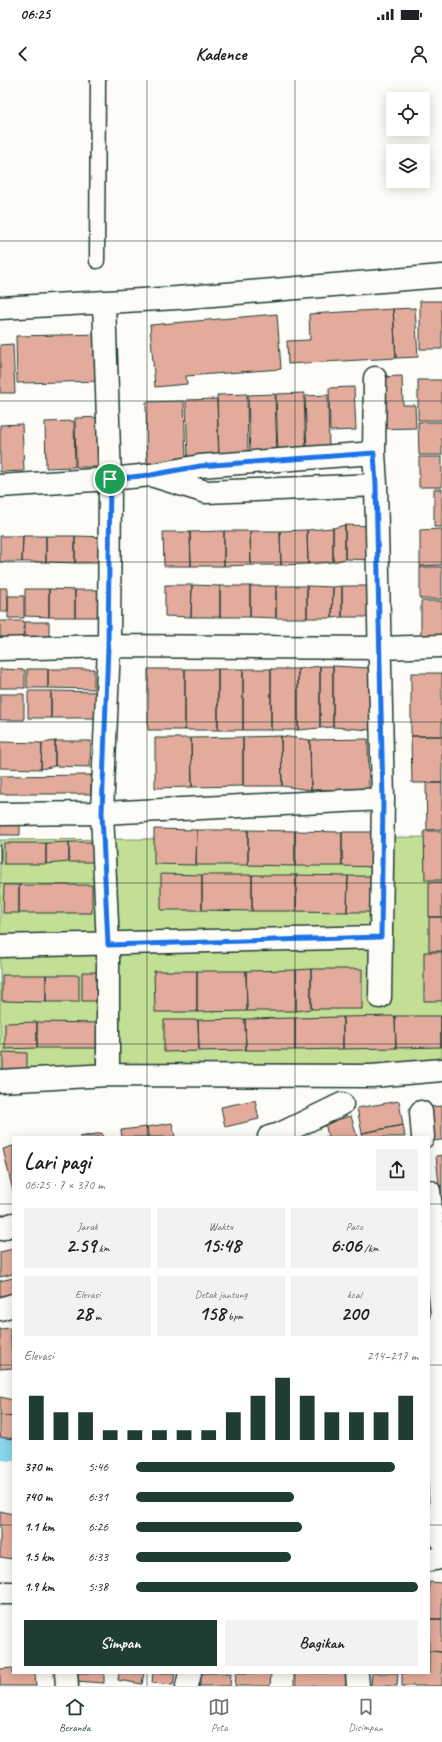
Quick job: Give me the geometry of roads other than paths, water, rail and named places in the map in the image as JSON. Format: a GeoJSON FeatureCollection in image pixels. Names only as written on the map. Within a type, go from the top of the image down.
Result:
{"type":"FeatureCollection","features":[{"type":"Feature","properties":{"kind":"street"},"geometry":{"type":"LineString","coordinates":[[0,308],[177,298],[442,276]]}},
{"type":"Feature","properties":{"kind":"street"},"geometry":{"type":"LineString","coordinates":[[104,302],[110,479],[108,646],[102,813],[108,945],[108,1075]]}},
{"type":"Feature","properties":{"kind":"street"},"geometry":{"type":"LineString","coordinates":[[375,378],[374,453],[383,799],[380,997]]}},
{"type":"Feature","properties":{"kind":"street"},"geometry":{"type":"LineString","coordinates":[[0,486],[110,479],[151,475],[200,466],[374,453]]}},
{"type":"Feature","properties":{"kind":"street"},"geometry":{"type":"LineString","coordinates":[[151,475],[206,492],[376,485]]}},
{"type":"Feature","properties":{"kind":"street"},"geometry":{"type":"LineString","coordinates":[[0,649],[108,646],[380,648],[442,646]]}},
{"type":"Feature","properties":{"kind":"street"},"geometry":{"type":"LineString","coordinates":[[0,814],[102,813],[383,799]]}},
{"type":"Feature","properties":{"kind":"street"},"geometry":{"type":"LineString","coordinates":[[0,946],[108,945],[381,937]]}},
{"type":"Feature","properties":{"kind":"street"},"geometry":{"type":"LineString","coordinates":[[0,1080],[108,1075],[372,1076],[442,1070]]}},
{"type":"Feature","properties":{"kind":"street"},"geometry":{"type":"LineString","coordinates":[[276,1136],[342,1104]]}},
{"type":"Feature","properties":{"kind":"street"},"geometry":{"type":"LineString","coordinates":[[421,1112],[423,1136]]}},
{"type":"Feature","properties":{"kind":"street"},"geometry":{"type":"LineString","coordinates":[[430,1200],[442,1314],[435,1346],[434,1379],[442,1534]]}},
{"type":"Feature","properties":{"kind":"street"},"geometry":{"type":"LineString","coordinates":[[0,1229],[12,1224]]}},
{"type":"Feature","properties":{"kind":"street"},"geometry":{"type":"LineString","coordinates":[[0,1309],[12,1305]]}},
{"type":"Feature","properties":{"kind":"street"},"geometry":{"type":"LineString","coordinates":[[430,1560],[442,1558]]}},
{"type":"Feature","properties":{"kind":"street"},"geometry":{"type":"LineString","coordinates":[[0,1593],[12,1593]]}},
{"type":"Feature","properties":{"kind":"street"},"geometry":{"type":"LineString","coordinates":[[66,1674],[67,1686]]}},
{"type":"Feature","properties":{"kind":"street"},"geometry":{"type":"LineString","coordinates":[[187,1686],[190,1674]]}},
{"type":"Feature","properties":{"kind":"street"},"geometry":{"type":"LineString","coordinates":[[357,1674],[358,1686]]}},
{"type":"Feature","properties":{"kind":"lane"},"geometry":{"type":"LineString","coordinates":[[97,261],[98,80]]}},
{"type":"Feature","properties":{"kind":"waterway"},"geometry":{"type":"LineString","coordinates":[[0,1446],[12,1447]]}}]}
